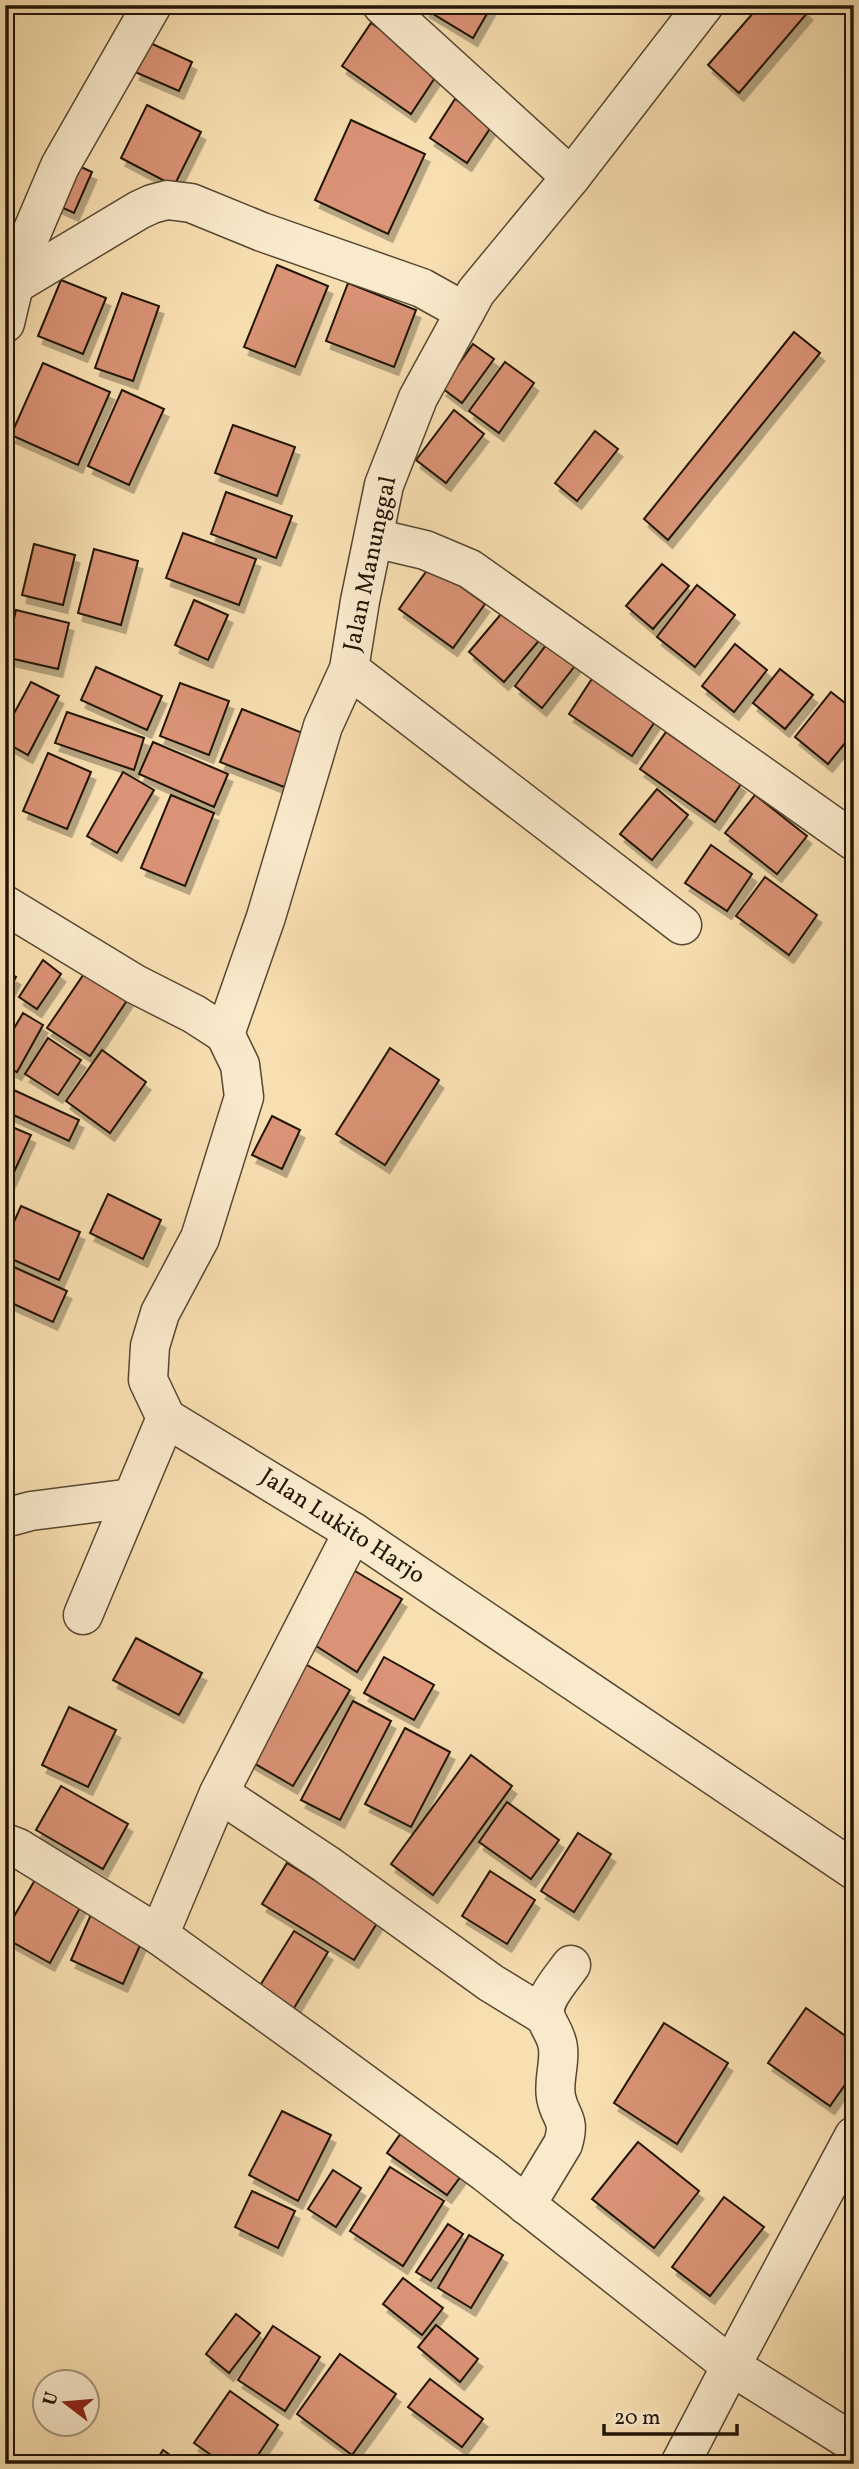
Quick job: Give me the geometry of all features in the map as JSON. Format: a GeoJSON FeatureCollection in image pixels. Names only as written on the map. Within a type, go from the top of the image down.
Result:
{"type":"FeatureCollection","features":[{"type":"Feature","properties":{"kind":"street"},"geometry":{"type":"LineString","coordinates":[[5,323],[20,260],[60,166],[152,5]]}},
{"type":"Feature","properties":{"kind":"street"},"geometry":{"type":"LineString","coordinates":[[382,5],[572,177]]}},
{"type":"Feature","properties":{"kind":"street","name":"Jalan Manunggal"},"geometry":{"type":"LineString","coordinates":[[225,1034],[266,917],[323,726],[349,669],[384,485],[418,398],[476,292],[572,177],[704,5]]}},
{"type":"Feature","properties":{"kind":"street"},"geometry":{"type":"LineString","coordinates":[[14,285],[139,210],[167,200],[191,203],[262,232],[422,288],[465,312]]}},
{"type":"Feature","properties":{"kind":"street"},"geometry":{"type":"LineString","coordinates":[[374,538],[425,550],[470,569],[854,841]]}},
{"type":"Feature","properties":{"kind":"street"},"geometry":{"type":"LineString","coordinates":[[349,669],[682,925]]}},
{"type":"Feature","properties":{"kind":"street"},"geometry":{"type":"LineString","coordinates":[[5,905],[135,985],[194,1014],[225,1034],[240,1065],[244,1097],[200,1238],[160,1313],[150,1346],[148,1380],[166,1418],[83,1615]]}},
{"type":"Feature","properties":{"kind":"street","name":"Jalan Lukito Harjo"},"geometry":{"type":"LineString","coordinates":[[166,1418],[353,1532],[854,1870]]}},
{"type":"Feature","properties":{"kind":"street"},"geometry":{"type":"LineString","coordinates":[[5,1518],[31,1511],[132,1498]]}},
{"type":"Feature","properties":{"kind":"street"},"geometry":{"type":"LineString","coordinates":[[159,1935],[219,1794],[353,1532]]}},
{"type":"Feature","properties":{"kind":"street"},"geometry":{"type":"LineString","coordinates":[[219,1794],[326,1864],[491,1983],[545,2016],[554,2031],[559,2049],[556,2099],[567,2122],[566,2134],[563,2144],[526,2205]]}},
{"type":"Feature","properties":{"kind":"street"},"geometry":{"type":"LineString","coordinates":[[5,1843],[18,1848],[159,1935],[486,2173],[732,2366],[854,2443]]}},
{"type":"Feature","properties":{"kind":"street"},"geometry":{"type":"LineString","coordinates":[[545,2016],[547,2001],[571,1965]]}},
{"type":"Feature","properties":{"kind":"street"},"geometry":{"type":"LineString","coordinates":[[680,2464],[854,2136]]}},
{"type":"Feature","properties":{"kind":"building"},"geometry":{"type":"Polygon","coordinates":[[[427,5],[492,5],[473,38],[425,9],[427,5]]]}},
{"type":"Feature","properties":{"kind":"building"},"geometry":{"type":"Polygon","coordinates":[[[760,5],[800,5],[808,12],[739,93],[708,65],[760,5]]]}},
{"type":"Feature","properties":{"kind":"building"},"geometry":{"type":"Polygon","coordinates":[[[371,23],[440,70],[411,114],[342,66],[371,23]]]}},
{"type":"Feature","properties":{"kind":"building"},"geometry":{"type":"Polygon","coordinates":[[[148,42],[192,62],[179,91],[135,72],[148,42]]]}},
{"type":"Feature","properties":{"kind":"building"},"geometry":{"type":"Polygon","coordinates":[[[455,99],[493,124],[467,163],[430,138],[455,99]]]}},
{"type":"Feature","properties":{"kind":"building"},"geometry":{"type":"Polygon","coordinates":[[[147,105],[201,132],[174,186],[121,158],[147,105]]]}},
{"type":"Feature","properties":{"kind":"building"},"geometry":{"type":"Polygon","coordinates":[[[351,120],[425,154],[388,234],[315,200],[351,120]]]}},
{"type":"Feature","properties":{"kind":"building"},"geometry":{"type":"Polygon","coordinates":[[[68,161],[92,172],[74,213],[50,202],[68,161]]]}},
{"type":"Feature","properties":{"kind":"building"},"geometry":{"type":"Polygon","coordinates":[[[277,265],[328,286],[295,367],[244,347],[277,265]]]}},
{"type":"Feature","properties":{"kind":"building"},"geometry":{"type":"Polygon","coordinates":[[[61,280],[106,298],[83,354],[38,336],[61,280]]]}},
{"type":"Feature","properties":{"kind":"building"},"geometry":{"type":"Polygon","coordinates":[[[348,283],[416,310],[394,367],[326,341],[348,283]]]}},
{"type":"Feature","properties":{"kind":"building"},"geometry":{"type":"Polygon","coordinates":[[[122,293],[159,306],[133,381],[95,368],[122,293]]]}},
{"type":"Feature","properties":{"kind":"building"},"geometry":{"type":"Polygon","coordinates":[[[794,332],[820,353],[668,540],[644,519],[794,332]]]}},
{"type":"Feature","properties":{"kind":"building"},"geometry":{"type":"Polygon","coordinates":[[[473,344],[494,359],[462,403],[442,388],[473,344]]]}},
{"type":"Feature","properties":{"kind":"building"},"geometry":{"type":"Polygon","coordinates":[[[505,362],[534,383],[499,433],[469,411],[505,362]]]}},
{"type":"Feature","properties":{"kind":"building"},"geometry":{"type":"Polygon","coordinates":[[[43,363],[110,392],[78,465],[11,435],[43,363]]]}},
{"type":"Feature","properties":{"kind":"building"},"geometry":{"type":"Polygon","coordinates":[[[122,390],[164,409],[129,485],[88,466],[122,390]]]}},
{"type":"Feature","properties":{"kind":"building"},"geometry":{"type":"Polygon","coordinates":[[[454,410],[484,434],[446,483],[416,460],[454,410]]]}},
{"type":"Feature","properties":{"kind":"building"},"geometry":{"type":"Polygon","coordinates":[[[233,425],[295,447],[277,496],[215,473],[233,425]]]}},
{"type":"Feature","properties":{"kind":"building"},"geometry":{"type":"Polygon","coordinates":[[[595,431],[618,449],[577,501],[555,483],[595,431]]]}},
{"type":"Feature","properties":{"kind":"building"},"geometry":{"type":"Polygon","coordinates":[[[226,492],[292,516],[276,558],[211,534],[226,492]]]}},
{"type":"Feature","properties":{"kind":"building"},"geometry":{"type":"Polygon","coordinates":[[[183,533],[256,559],[239,605],[166,578],[183,533]]]}},
{"type":"Feature","properties":{"kind":"building"},"geometry":{"type":"Polygon","coordinates":[[[34,544],[75,555],[63,605],[22,595],[34,544]]]}},
{"type":"Feature","properties":{"kind":"building"},"geometry":{"type":"Polygon","coordinates":[[[94,549],[138,561],[121,625],[78,613],[94,549]]]}},
{"type":"Feature","properties":{"kind":"building"},"geometry":{"type":"Polygon","coordinates":[[[662,564],[689,586],[653,629],[626,606],[662,564]]]}},
{"type":"Feature","properties":{"kind":"building"},"geometry":{"type":"Polygon","coordinates":[[[431,565],[485,604],[453,648],[399,609],[431,565]]]}},
{"type":"Feature","properties":{"kind":"building"},"geometry":{"type":"Polygon","coordinates":[[[697,585],[735,615],[695,667],[657,637],[697,585]]]}},
{"type":"Feature","properties":{"kind":"building"},"geometry":{"type":"Polygon","coordinates":[[[194,600],[228,615],[208,660],[175,645],[194,600]]]}},
{"type":"Feature","properties":{"kind":"building"},"geometry":{"type":"Polygon","coordinates":[[[507,607],[542,637],[504,682],[469,652],[507,607]]]}},
{"type":"Feature","properties":{"kind":"building"},"geometry":{"type":"Polygon","coordinates":[[[16,610],[69,623],[58,669],[5,657],[16,610]]]}},
{"type":"Feature","properties":{"kind":"building"},"geometry":{"type":"Polygon","coordinates":[[[550,640],[578,662],[542,708],[515,686],[550,640]]]}},
{"type":"Feature","properties":{"kind":"building"},"geometry":{"type":"Polygon","coordinates":[[[735,644],[767,670],[734,712],[702,686],[735,644]]]}},
{"type":"Feature","properties":{"kind":"building"},"geometry":{"type":"Polygon","coordinates":[[[96,667],[162,696],[147,730],[81,700],[96,667]]]}},
{"type":"Feature","properties":{"kind":"building"},"geometry":{"type":"Polygon","coordinates":[[[599,668],[662,711],[632,756],[569,714],[599,668]]]}},
{"type":"Feature","properties":{"kind":"building"},"geometry":{"type":"Polygon","coordinates":[[[780,669],[813,695],[785,729],[753,703],[780,669]]]}},
{"type":"Feature","properties":{"kind":"building"},"geometry":{"type":"Polygon","coordinates":[[[31,682],[59,696],[28,755],[5,742],[5,730],[31,682]]]}},
{"type":"Feature","properties":{"kind":"building"},"geometry":{"type":"Polygon","coordinates":[[[180,683],[229,701],[209,755],[160,736],[180,683]]]}},
{"type":"Feature","properties":{"kind":"building"},"geometry":{"type":"Polygon","coordinates":[[[831,692],[854,710],[854,732],[828,764],[795,737],[831,692]]]}},
{"type":"Feature","properties":{"kind":"building"},"geometry":{"type":"Polygon","coordinates":[[[242,709],[305,734],[284,787],[220,762],[242,709]]]}},
{"type":"Feature","properties":{"kind":"building"},"geometry":{"type":"Polygon","coordinates":[[[67,712],[144,738],[134,770],[55,743],[67,712]]]}},
{"type":"Feature","properties":{"kind":"building"},"geometry":{"type":"Polygon","coordinates":[[[666,732],[741,784],[715,822],[640,769],[666,732]]]}},
{"type":"Feature","properties":{"kind":"building"},"geometry":{"type":"Polygon","coordinates":[[[153,742],[228,774],[214,807],[139,774],[153,742]]]}},
{"type":"Feature","properties":{"kind":"building"},"geometry":{"type":"Polygon","coordinates":[[[48,753],[91,772],[67,829],[23,811],[48,753]]]}},
{"type":"Feature","properties":{"kind":"building"},"geometry":{"type":"Polygon","coordinates":[[[123,772],[154,790],[117,853],[87,836],[123,772]]]}},
{"type":"Feature","properties":{"kind":"building"},"geometry":{"type":"Polygon","coordinates":[[[657,789],[688,815],[652,860],[620,834],[657,789]]]}},
{"type":"Feature","properties":{"kind":"building"},"geometry":{"type":"Polygon","coordinates":[[[171,795],[214,813],[185,886],[141,868],[171,795]]]}},
{"type":"Feature","properties":{"kind":"building"},"geometry":{"type":"Polygon","coordinates":[[[755,795],[807,836],[777,874],[725,833],[755,795]]]}},
{"type":"Feature","properties":{"kind":"building"},"geometry":{"type":"Polygon","coordinates":[[[711,845],[752,874],[727,911],[685,883],[711,845]]]}},
{"type":"Feature","properties":{"kind":"building"},"geometry":{"type":"Polygon","coordinates":[[[765,877],[817,915],[789,955],[736,916],[765,877]]]}},
{"type":"Feature","properties":{"kind":"building"},"geometry":{"type":"Polygon","coordinates":[[[43,960],[61,974],[37,1009],[19,997],[43,960]]]}},
{"type":"Feature","properties":{"kind":"building"},"geometry":{"type":"Polygon","coordinates":[[[5,971],[16,977],[8,992],[5,990],[5,971]]]}},
{"type":"Feature","properties":{"kind":"building"},"geometry":{"type":"Polygon","coordinates":[[[86,971],[128,999],[90,1056],[47,1028],[86,971]]]}},
{"type":"Feature","properties":{"kind":"building"},"geometry":{"type":"Polygon","coordinates":[[[23,1013],[43,1025],[17,1072],[5,1065],[5,1044],[23,1013]]]}},
{"type":"Feature","properties":{"kind":"building"},"geometry":{"type":"Polygon","coordinates":[[[48,1038],[81,1060],[58,1095],[25,1074],[48,1038]]]}},
{"type":"Feature","properties":{"kind":"building"},"geometry":{"type":"Polygon","coordinates":[[[390,1048],[439,1080],[385,1165],[336,1134],[390,1048]]]}},
{"type":"Feature","properties":{"kind":"building"},"geometry":{"type":"Polygon","coordinates":[[[102,1050],[146,1082],[110,1133],[66,1101],[102,1050]]]}},
{"type":"Feature","properties":{"kind":"building"},"geometry":{"type":"Polygon","coordinates":[[[5,1086],[79,1120],[69,1141],[5,1111],[5,1086]]]}},
{"type":"Feature","properties":{"kind":"building"},"geometry":{"type":"Polygon","coordinates":[[[272,1116],[300,1130],[282,1169],[252,1155],[272,1116]]]}},
{"type":"Feature","properties":{"kind":"building"},"geometry":{"type":"Polygon","coordinates":[[[5,1124],[31,1135],[8,1185],[5,1183],[5,1124]]]}},
{"type":"Feature","properties":{"kind":"building"},"geometry":{"type":"Polygon","coordinates":[[[108,1194],[161,1220],[143,1259],[90,1233],[108,1194]]]}},
{"type":"Feature","properties":{"kind":"building"},"geometry":{"type":"Polygon","coordinates":[[[21,1206],[80,1232],[59,1280],[5,1256],[5,1242],[21,1206]]]}},
{"type":"Feature","properties":{"kind":"building"},"geometry":{"type":"Polygon","coordinates":[[[5,1263],[67,1291],[53,1322],[5,1300],[5,1263]]]}},
{"type":"Feature","properties":{"kind":"building"},"geometry":{"type":"Polygon","coordinates":[[[345,1565],[402,1599],[357,1672],[302,1637],[345,1565]]]}},
{"type":"Feature","properties":{"kind":"building"},"geometry":{"type":"Polygon","coordinates":[[[136,1638],[202,1673],[179,1715],[113,1680],[136,1638]]]}},
{"type":"Feature","properties":{"kind":"building"},"geometry":{"type":"Polygon","coordinates":[[[384,1657],[434,1685],[414,1720],[364,1693],[384,1657]]]}},
{"type":"Feature","properties":{"kind":"building"},"geometry":{"type":"Polygon","coordinates":[[[302,1662],[350,1690],[293,1786],[245,1758],[302,1662]]]}},
{"type":"Feature","properties":{"kind":"building"},"geometry":{"type":"Polygon","coordinates":[[[353,1701],[391,1721],[340,1820],[301,1800],[353,1701]]]}},
{"type":"Feature","properties":{"kind":"building"},"geometry":{"type":"Polygon","coordinates":[[[69,1707],[116,1730],[88,1787],[42,1765],[69,1707]]]}},
{"type":"Feature","properties":{"kind":"building"},"geometry":{"type":"Polygon","coordinates":[[[405,1728],[450,1752],[411,1827],[365,1804],[405,1728]]]}},
{"type":"Feature","properties":{"kind":"building"},"geometry":{"type":"Polygon","coordinates":[[[471,1755],[512,1786],[433,1895],[391,1864],[471,1755]]]}},
{"type":"Feature","properties":{"kind":"building"},"geometry":{"type":"Polygon","coordinates":[[[61,1786],[128,1824],[103,1869],[36,1830],[61,1786]]]}},
{"type":"Feature","properties":{"kind":"building"},"geometry":{"type":"Polygon","coordinates":[[[507,1802],[559,1840],[531,1879],[479,1842],[507,1802]]]}},
{"type":"Feature","properties":{"kind":"building"},"geometry":{"type":"Polygon","coordinates":[[[578,1833],[611,1854],[574,1912],[541,1891],[578,1833]]]}},
{"type":"Feature","properties":{"kind":"building"},"geometry":{"type":"Polygon","coordinates":[[[287,1863],[379,1920],[354,1960],[262,1904],[287,1863]]]}},
{"type":"Feature","properties":{"kind":"building"},"geometry":{"type":"Polygon","coordinates":[[[490,1871],[535,1900],[507,1944],[462,1916],[490,1871]]]}},
{"type":"Feature","properties":{"kind":"building"},"geometry":{"type":"Polygon","coordinates":[[[36,1878],[82,1904],[50,1963],[5,1938],[5,1932],[36,1878]]]}},
{"type":"Feature","properties":{"kind":"building"},"geometry":{"type":"Polygon","coordinates":[[[93,1910],[145,1934],[123,1984],[71,1960],[93,1910]]]}},
{"type":"Feature","properties":{"kind":"building"},"geometry":{"type":"Polygon","coordinates":[[[294,1931],[328,1952],[291,2013],[256,1992],[294,1931]]]}},
{"type":"Feature","properties":{"kind":"building"},"geometry":{"type":"Polygon","coordinates":[[[806,2008],[854,2042],[854,2072],[830,2106],[768,2063],[806,2008]]]}},
{"type":"Feature","properties":{"kind":"building"},"geometry":{"type":"Polygon","coordinates":[[[664,2023],[728,2063],[677,2144],[614,2103],[664,2023]]]}},
{"type":"Feature","properties":{"kind":"building"},"geometry":{"type":"Polygon","coordinates":[[[282,2111],[331,2135],[298,2201],[249,2175],[282,2111]]]}},
{"type":"Feature","properties":{"kind":"building"},"geometry":{"type":"Polygon","coordinates":[[[401,2133],[461,2176],[447,2195],[387,2153],[401,2133]]]}},
{"type":"Feature","properties":{"kind":"building"},"geometry":{"type":"Polygon","coordinates":[[[638,2142],[699,2191],[654,2248],[592,2199],[638,2142]]]}},
{"type":"Feature","properties":{"kind":"building"},"geometry":{"type":"Polygon","coordinates":[[[390,2167],[444,2201],[403,2266],[350,2231],[390,2167]]]}},
{"type":"Feature","properties":{"kind":"building"},"geometry":{"type":"Polygon","coordinates":[[[333,2170],[361,2188],[336,2227],[308,2209],[333,2170]]]}},
{"type":"Feature","properties":{"kind":"building"},"geometry":{"type":"Polygon","coordinates":[[[252,2191],[295,2211],[278,2248],[235,2227],[252,2191]]]}},
{"type":"Feature","properties":{"kind":"building"},"geometry":{"type":"Polygon","coordinates":[[[724,2197],[764,2227],[710,2296],[672,2267],[724,2197]]]}},
{"type":"Feature","properties":{"kind":"building"},"geometry":{"type":"Polygon","coordinates":[[[448,2224],[463,2234],[431,2281],[416,2272],[448,2224]]]}},
{"type":"Feature","properties":{"kind":"building"},"geometry":{"type":"Polygon","coordinates":[[[469,2235],[503,2255],[471,2308],[438,2288],[469,2235]]]}},
{"type":"Feature","properties":{"kind":"building"},"geometry":{"type":"Polygon","coordinates":[[[403,2278],[443,2308],[422,2335],[383,2304],[403,2278]]]}},
{"type":"Feature","properties":{"kind":"building"},"geometry":{"type":"Polygon","coordinates":[[[236,2314],[260,2333],[229,2373],[206,2354],[236,2314]]]}},
{"type":"Feature","properties":{"kind":"building"},"geometry":{"type":"Polygon","coordinates":[[[436,2325],[478,2359],[460,2382],[418,2347],[436,2325]]]}},
{"type":"Feature","properties":{"kind":"building"},"geometry":{"type":"Polygon","coordinates":[[[273,2326],[320,2357],[285,2411],[238,2380],[273,2326]]]}},
{"type":"Feature","properties":{"kind":"building"},"geometry":{"type":"Polygon","coordinates":[[[340,2354],[396,2394],[352,2455],[297,2414],[340,2354]]]}},
{"type":"Feature","properties":{"kind":"building"},"geometry":{"type":"Polygon","coordinates":[[[430,2379],[483,2419],[462,2447],[408,2407],[430,2379]]]}},
{"type":"Feature","properties":{"kind":"building"},"geometry":{"type":"Polygon","coordinates":[[[230,2391],[278,2425],[252,2464],[224,2464],[194,2443],[230,2391]]]}},
{"type":"Feature","properties":{"kind":"building"},"geometry":{"type":"Polygon","coordinates":[[[163,2450],[183,2464],[154,2464],[163,2450]]]}}]}
